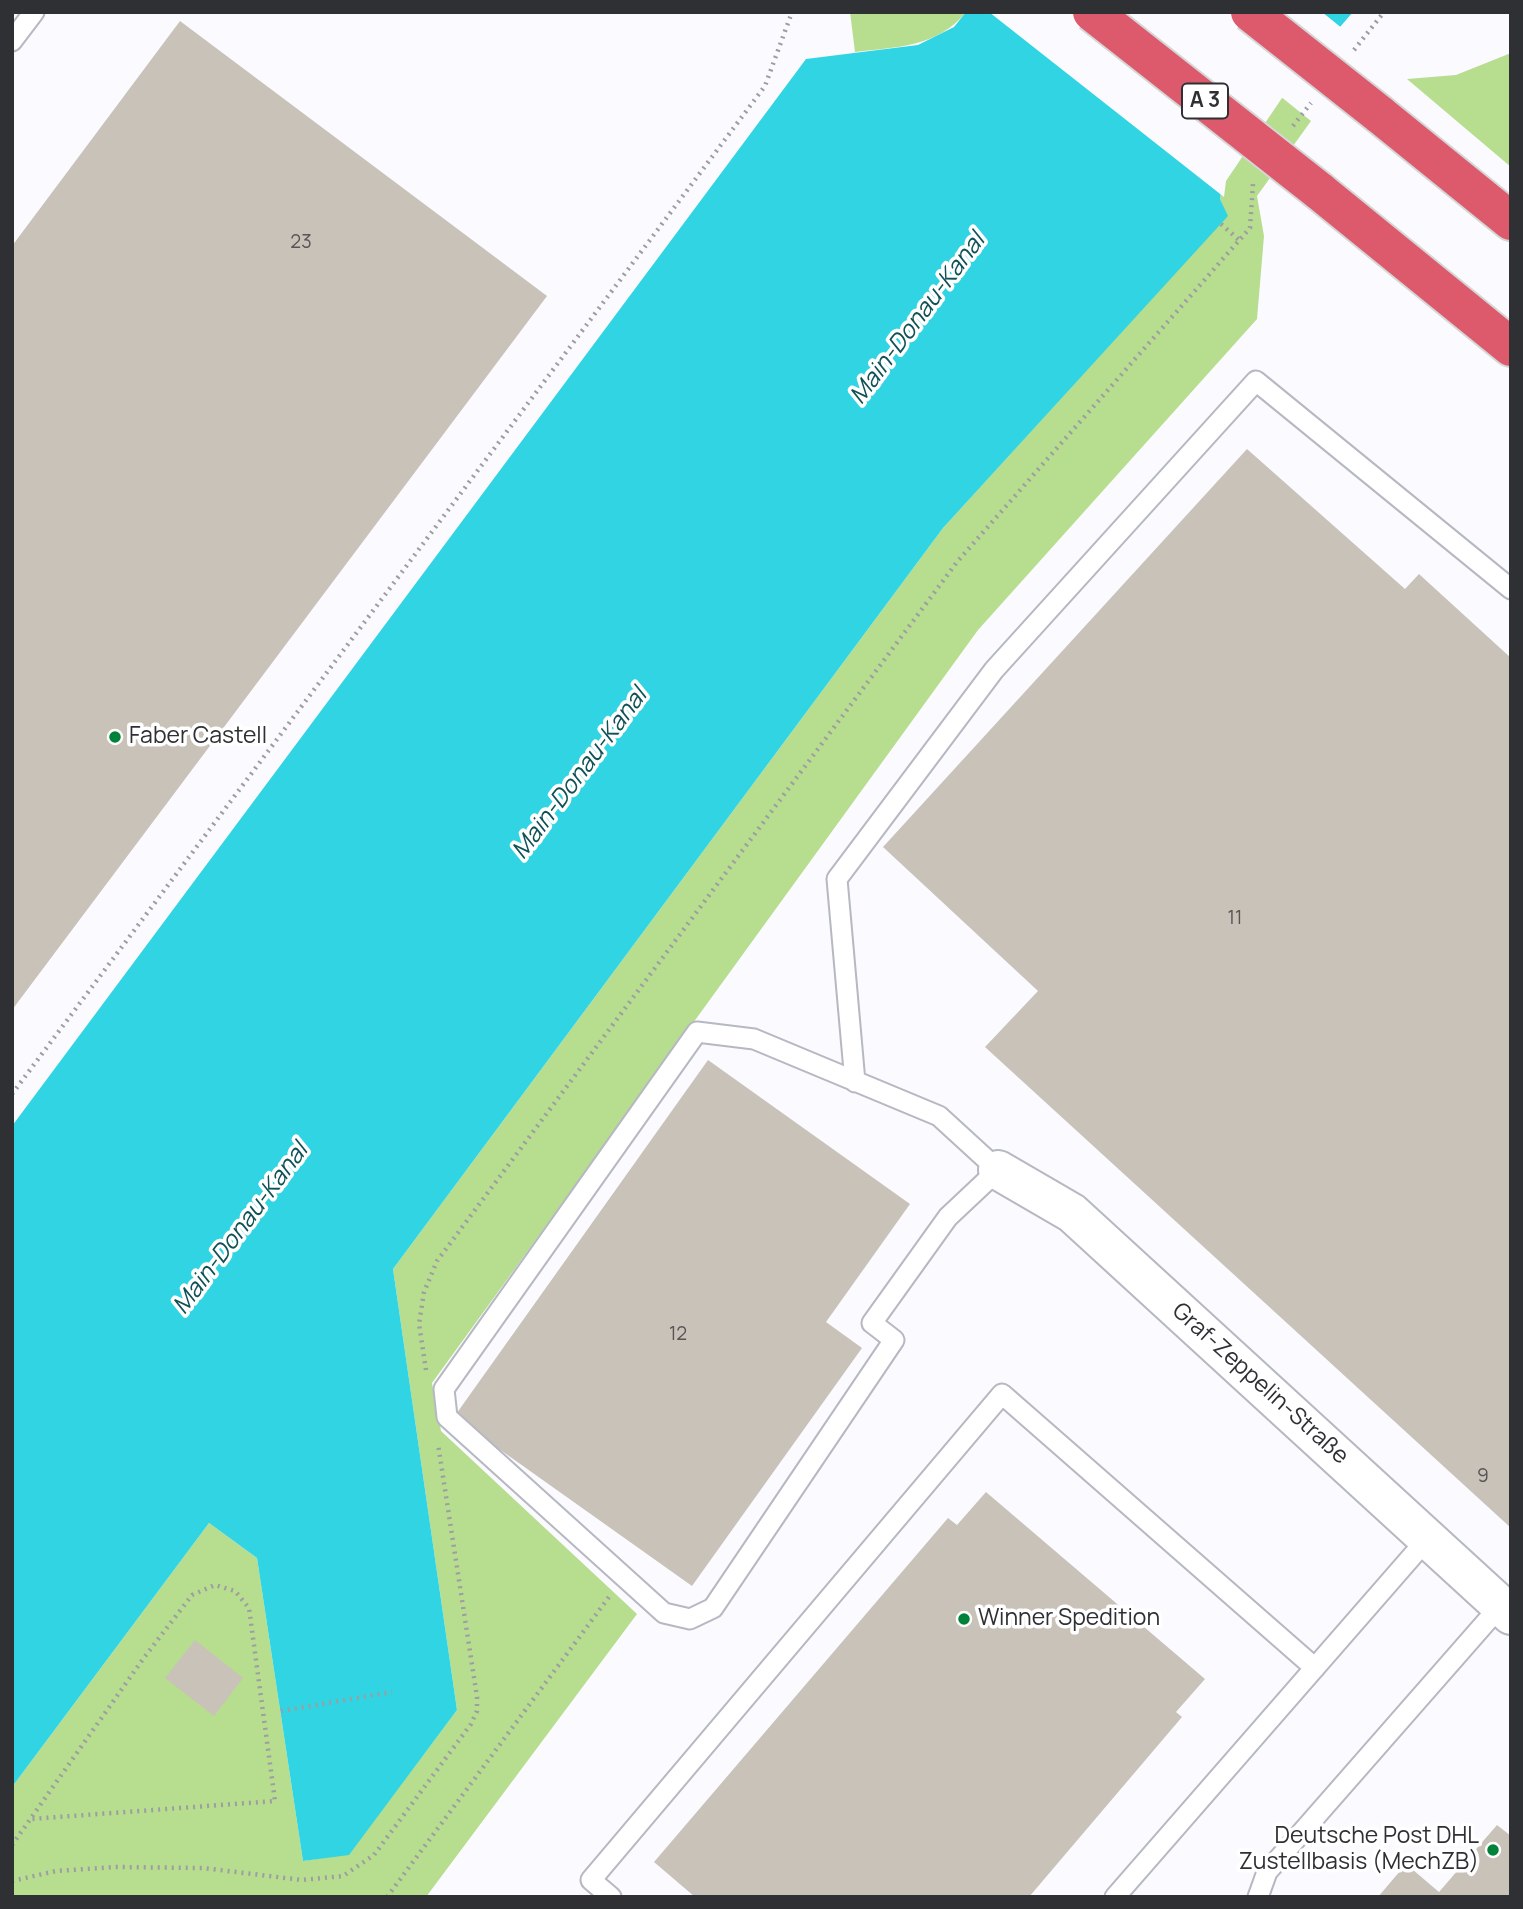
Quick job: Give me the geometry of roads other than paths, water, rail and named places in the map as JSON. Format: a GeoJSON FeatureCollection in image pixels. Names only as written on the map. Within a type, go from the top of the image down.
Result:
{"type":"FeatureCollection","features":[{"type":"Feature","properties":{"kind":"highway","name":"A 3"},"geometry":{"type":"LineString","coordinates":[[1092,12],[1318,190],[1511,347]]}},
{"type":"Feature","properties":{"kind":"highway"},"geometry":{"type":"LineString","coordinates":[[1250,12],[1511,221]]}},
{"type":"Feature","properties":{"kind":"street","name":"Graf-Zeppelin-Straße"},"geometry":{"type":"LineString","coordinates":[[998,1170],[1072,1213],[1506,1610]]}},
{"type":"Feature","properties":{"kind":"lane"},"geometry":{"type":"LineString","coordinates":[[12,41],[34,12]]}},
{"type":"Feature","properties":{"kind":"lane"},"geometry":{"type":"LineString","coordinates":[[855,1082],[837,879],[994,670],[1256,381],[1511,589]]}},
{"type":"Feature","properties":{"kind":"lane"},"geometry":{"type":"LineString","coordinates":[[697,1032],[754,1039],[855,1082],[939,1116],[998,1170],[948,1217],[872,1324],[894,1340],[713,1608],[690,1619],[664,1613],[447,1418],[444,1389],[697,1032]]}},
{"type":"Feature","properties":{"kind":"lane"},"geometry":{"type":"LineString","coordinates":[[611,1897],[591,1880],[1002,1394],[1315,1668]]}},
{"type":"Feature","properties":{"kind":"lane"},"geometry":{"type":"LineString","coordinates":[[1115,1897],[1428,1538]]}},
{"type":"Feature","properties":{"kind":"lane"},"geometry":{"type":"LineString","coordinates":[[1258,1897],[1267,1872],[1506,1610]]}},
{"type":"Feature","properties":{"kind":"water","name":"Main-Donau-Kanal"},"geometry":{"type":"Polygon","coordinates":[[[966,12],[1353,12],[1280,96],[1223,180],[1220,199],[1228,216],[943,528],[393,1269],[457,1710],[349,1855],[303,1861],[257,1558],[209,1523],[12,1787],[12,1126],[806,59],[918,45],[954,27],[966,12]]]}},
{"type":"Feature","properties":{"kind":"place","name":"Faber Castell"},"geometry":{"type":"Point","coordinates":[115,737]}},
{"type":"Feature","properties":{"kind":"place","name":"Winner Spedition"},"geometry":{"type":"Point","coordinates":[964,1619]}},
{"type":"Feature","properties":{"kind":"place","name":"Deutsche Post DHL Zustellbasis (MechZB)"},"geometry":{"type":"Point","coordinates":[1493,1850]}}]}
